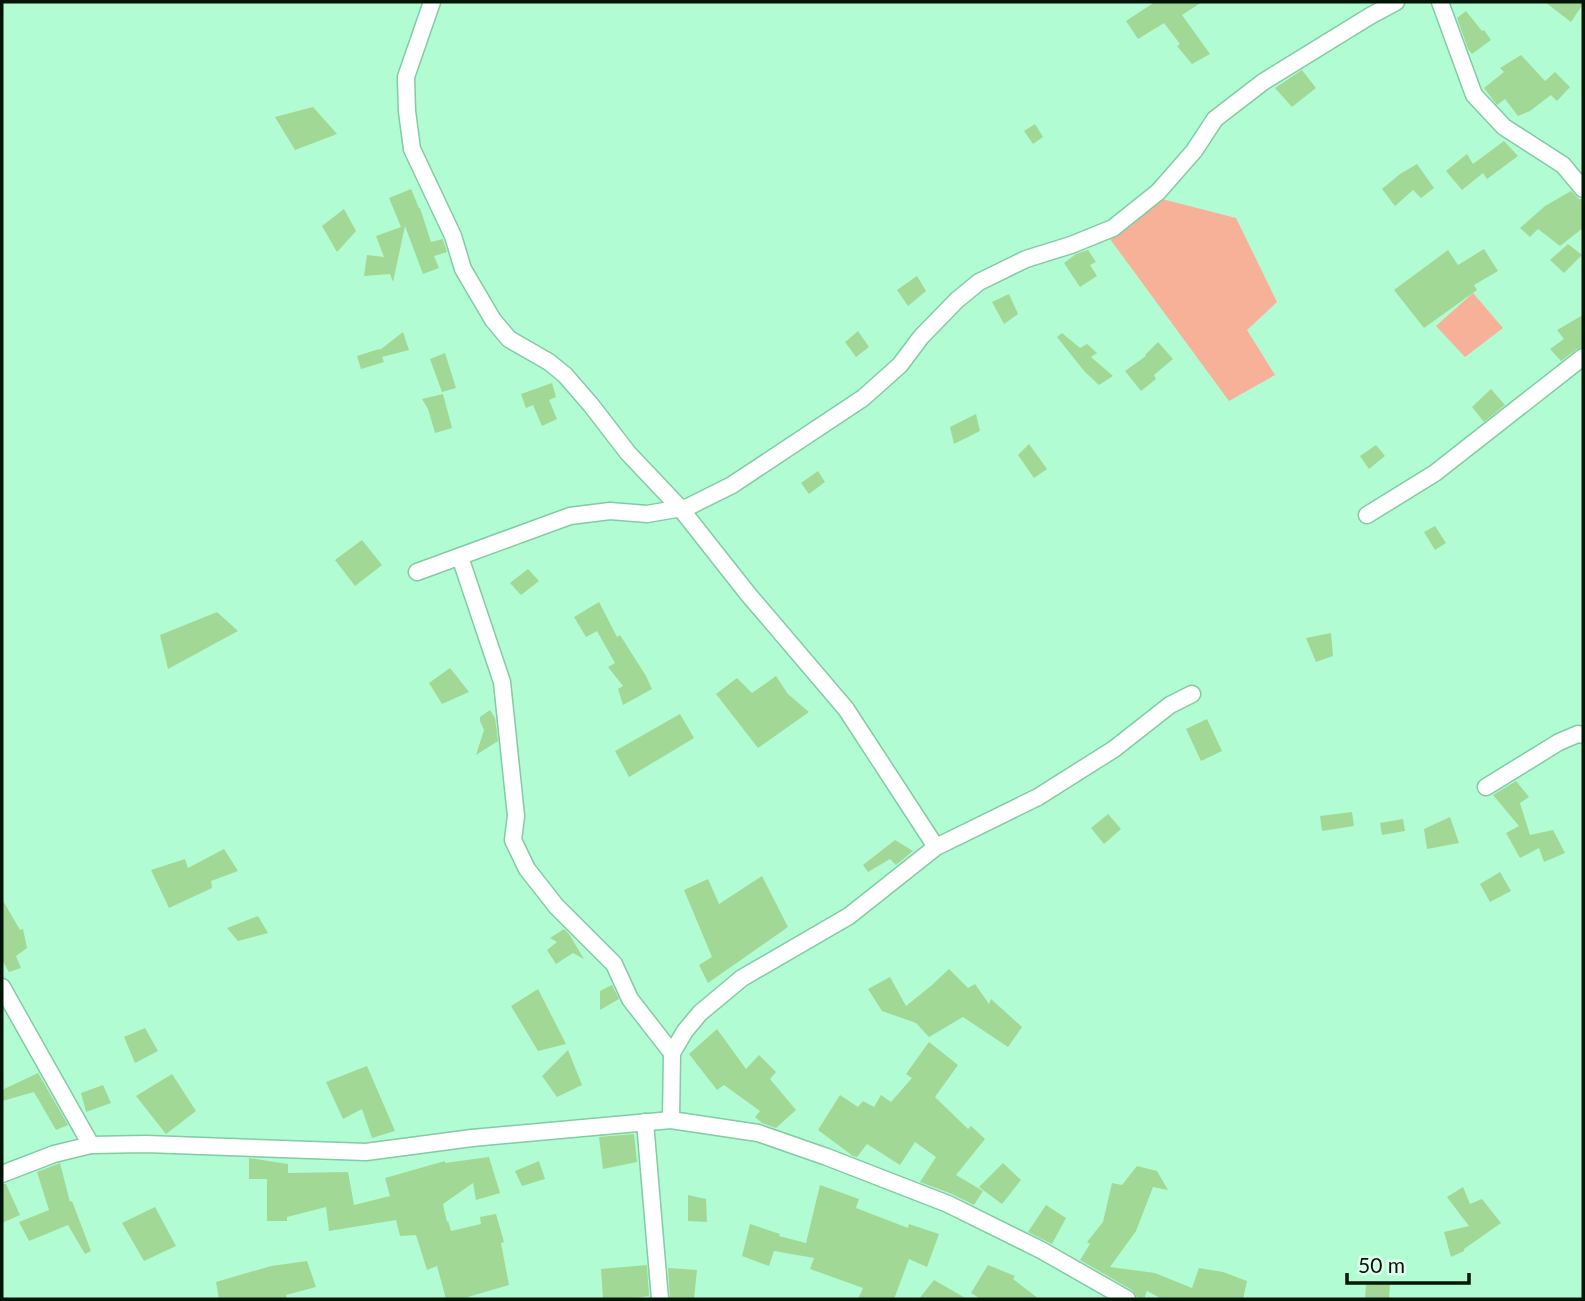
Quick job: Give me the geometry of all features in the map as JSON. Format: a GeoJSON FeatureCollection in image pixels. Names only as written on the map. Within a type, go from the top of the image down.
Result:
{"type":"FeatureCollection","features":[{"type":"Feature","properties":{"kind":"street"},"geometry":{"type":"LineString","coordinates":[[432,2],[406,77],[412,149],[453,236],[463,269],[492,320],[509,339],[549,362],[565,375],[628,453],[681,509],[748,594],[846,709],[936,847]]}},
{"type":"Feature","properties":{"kind":"street"},"geometry":{"type":"LineString","coordinates":[[417,572],[570,516],[610,511],[647,514],[688,508],[732,485],[863,398],[900,365],[921,337],[957,300],[979,282],[1026,259],[1113,228],[1158,192],[1194,150],[1215,118],[1263,82],[1396,2]]}},
{"type":"Feature","properties":{"kind":"street"},"geometry":{"type":"LineString","coordinates":[[1440,2],[1474,94],[1504,127],[1563,165],[1583,189]]}},
{"type":"Feature","properties":{"kind":"street"},"geometry":{"type":"LineString","coordinates":[[1367,515],[1435,473],[1583,357]]}},
{"type":"Feature","properties":{"kind":"street"},"geometry":{"type":"LineString","coordinates":[[460,556],[502,682],[516,816],[513,840],[527,869],[556,906],[614,964],[630,999],[672,1053]]}},
{"type":"Feature","properties":{"kind":"street"},"geometry":{"type":"LineString","coordinates":[[671,1120],[672,1053],[700,1013],[741,978],[849,916],[936,847],[1038,797],[1114,749],[1170,705],[1192,694]]}},
{"type":"Feature","properties":{"kind":"street"},"geometry":{"type":"LineString","coordinates":[[1486,787],[1559,742],[1577,734],[1583,735]]}},
{"type":"Feature","properties":{"kind":"street"},"geometry":{"type":"LineString","coordinates":[[2,987],[91,1145]]}},
{"type":"Feature","properties":{"kind":"street"},"geometry":{"type":"LineString","coordinates":[[2,1174],[54,1154],[91,1145],[146,1144],[366,1152],[472,1138],[671,1120],[758,1133],[948,1204],[1041,1250],[1127,1299]]}},
{"type":"Feature","properties":{"kind":"street"},"geometry":{"type":"LineString","coordinates":[[645,1122],[660,1299]]}},
{"type":"Feature","properties":{"kind":"shaded area"},"geometry":{"type":"Polygon","coordinates":[[[1162,199],[1236,218],[1277,302],[1247,330],[1275,375],[1229,401],[1110,239],[1162,199]]]}},
{"type":"Feature","properties":{"kind":"shaded area"},"geometry":{"type":"Polygon","coordinates":[[[1473,293],[1503,328],[1465,357],[1436,326],[1473,293]]]}},
{"type":"Feature","properties":{"kind":"building"},"geometry":{"type":"Polygon","coordinates":[[[1155,2],[1202,2],[1182,15],[1210,54],[1192,64],[1177,46],[1180,44],[1164,23],[1138,39],[1126,21],[1155,2]]]}},
{"type":"Feature","properties":{"kind":"building"},"geometry":{"type":"Polygon","coordinates":[[[1545,2],[1583,2],[1583,4],[1571,22],[1545,2]]]}},
{"type":"Feature","properties":{"kind":"building"},"geometry":{"type":"Polygon","coordinates":[[[1466,11],[1491,40],[1472,54],[1457,18],[1466,11]]]}},
{"type":"Feature","properties":{"kind":"building"},"geometry":{"type":"Polygon","coordinates":[[[1521,55],[1545,81],[1555,72],[1570,87],[1557,101],[1551,95],[1530,111],[1518,116],[1505,99],[1497,105],[1484,88],[1504,72],[1500,68],[1521,55]]]}},
{"type":"Feature","properties":{"kind":"building"},"geometry":{"type":"Polygon","coordinates":[[[1302,70],[1316,88],[1292,107],[1275,88],[1302,70]]]}},
{"type":"Feature","properties":{"kind":"building"},"geometry":{"type":"Polygon","coordinates":[[[313,107],[337,134],[295,150],[275,117],[313,107]]]}},
{"type":"Feature","properties":{"kind":"building"},"geometry":{"type":"Polygon","coordinates":[[[1035,124],[1043,137],[1033,144],[1024,131],[1035,124]]]}},
{"type":"Feature","properties":{"kind":"building"},"geometry":{"type":"Polygon","coordinates":[[[1504,141],[1518,156],[1487,179],[1483,173],[1462,190],[1446,171],[1467,154],[1473,164],[1504,141]]]}},
{"type":"Feature","properties":{"kind":"building"},"geometry":{"type":"Polygon","coordinates":[[[1417,164],[1434,188],[1421,198],[1413,190],[1395,206],[1382,189],[1417,164]]]}},
{"type":"Feature","properties":{"kind":"building"},"geometry":{"type":"Polygon","coordinates":[[[411,189],[431,242],[443,239],[447,252],[434,256],[439,268],[423,274],[405,226],[393,282],[390,274],[364,276],[367,255],[384,257],[376,236],[401,227],[389,198],[411,189]]]}},
{"type":"Feature","properties":{"kind":"building"},"geometry":{"type":"Polygon","coordinates":[[[1571,191],[1579,199],[1583,199],[1583,228],[1560,246],[1538,229],[1530,237],[1520,228],[1545,206],[1571,191]]]}},
{"type":"Feature","properties":{"kind":"building"},"geometry":{"type":"Polygon","coordinates":[[[344,209],[356,231],[337,252],[322,226],[344,209]]]}},
{"type":"Feature","properties":{"kind":"building"},"geometry":{"type":"Polygon","coordinates":[[[1568,244],[1582,255],[1564,273],[1550,260],[1568,244]]]}},
{"type":"Feature","properties":{"kind":"building"},"geometry":{"type":"Polygon","coordinates":[[[1484,249],[1498,271],[1474,285],[1477,290],[1424,328],[1394,290],[1448,250],[1458,265],[1484,249]]]}},
{"type":"Feature","properties":{"kind":"building"},"geometry":{"type":"Polygon","coordinates":[[[1088,250],[1096,262],[1090,265],[1097,276],[1080,287],[1064,263],[1076,254],[1088,250]]]}},
{"type":"Feature","properties":{"kind":"building"},"geometry":{"type":"Polygon","coordinates":[[[917,276],[926,291],[908,306],[897,290],[917,276]]]}},
{"type":"Feature","properties":{"kind":"building"},"geometry":{"type":"Polygon","coordinates":[[[1009,294],[1018,314],[1004,324],[992,302],[1009,294]]]}},
{"type":"Feature","properties":{"kind":"building"},"geometry":{"type":"Polygon","coordinates":[[[1583,315],[1583,347],[1561,361],[1550,349],[1564,339],[1557,330],[1583,315]]]}},
{"type":"Feature","properties":{"kind":"building"},"geometry":{"type":"Polygon","coordinates":[[[858,331],[869,347],[856,357],[845,342],[858,331]]]}},
{"type":"Feature","properties":{"kind":"building"},"geometry":{"type":"Polygon","coordinates":[[[403,332],[409,350],[382,357],[384,362],[361,369],[357,356],[380,350],[403,332]]]}},
{"type":"Feature","properties":{"kind":"building"},"geometry":{"type":"Polygon","coordinates":[[[1062,333],[1080,348],[1087,344],[1097,353],[1091,357],[1113,376],[1099,385],[1057,337],[1062,333]]]}},
{"type":"Feature","properties":{"kind":"building"},"geometry":{"type":"Polygon","coordinates":[[[1158,342],[1173,359],[1154,375],[1156,379],[1141,391],[1125,371],[1146,356],[1158,342]]]}},
{"type":"Feature","properties":{"kind":"building"},"geometry":{"type":"Polygon","coordinates":[[[445,353],[456,388],[442,392],[430,359],[445,353]]]}},
{"type":"Feature","properties":{"kind":"building"},"geometry":{"type":"Polygon","coordinates":[[[552,383],[556,397],[549,400],[557,419],[542,426],[533,405],[526,408],[521,394],[552,383]]]}},
{"type":"Feature","properties":{"kind":"building"},"geometry":{"type":"Polygon","coordinates":[[[1491,389],[1505,405],[1484,422],[1472,407],[1491,389]]]}},
{"type":"Feature","properties":{"kind":"building"},"geometry":{"type":"Polygon","coordinates":[[[443,394],[452,428],[435,433],[422,399],[443,394]]]}},
{"type":"Feature","properties":{"kind":"building"},"geometry":{"type":"Polygon","coordinates":[[[976,414],[980,431],[954,444],[950,427],[976,414]]]}},
{"type":"Feature","properties":{"kind":"building"},"geometry":{"type":"Polygon","coordinates":[[[1029,444],[1047,469],[1034,478],[1018,455],[1029,444]]]}},
{"type":"Feature","properties":{"kind":"building"},"geometry":{"type":"Polygon","coordinates":[[[1376,445],[1385,456],[1369,469],[1360,456],[1376,445]]]}},
{"type":"Feature","properties":{"kind":"building"},"geometry":{"type":"Polygon","coordinates":[[[818,471],[825,482],[809,494],[801,483],[818,471]]]}},
{"type":"Feature","properties":{"kind":"building"},"geometry":{"type":"Polygon","coordinates":[[[1435,526],[1446,543],[1435,550],[1424,532],[1435,526]]]}},
{"type":"Feature","properties":{"kind":"building"},"geometry":{"type":"Polygon","coordinates":[[[362,540],[382,565],[355,586],[335,560],[362,540]]]}},
{"type":"Feature","properties":{"kind":"building"},"geometry":{"type":"Polygon","coordinates":[[[528,569],[539,581],[521,595],[510,583],[528,569]]]}},
{"type":"Feature","properties":{"kind":"building"},"geometry":{"type":"Polygon","coordinates":[[[599,602],[617,637],[620,635],[652,689],[623,705],[618,689],[623,686],[608,667],[615,663],[597,631],[586,637],[574,617],[599,602]]]}},
{"type":"Feature","properties":{"kind":"building"},"geometry":{"type":"Polygon","coordinates":[[[217,612],[238,631],[168,669],[160,635],[217,612]]]}},
{"type":"Feature","properties":{"kind":"building"},"geometry":{"type":"Polygon","coordinates":[[[1331,633],[1333,656],[1316,662],[1306,638],[1331,633]]]}},
{"type":"Feature","properties":{"kind":"building"},"geometry":{"type":"Polygon","coordinates":[[[450,668],[469,692],[442,704],[429,683],[450,668]]]}},
{"type":"Feature","properties":{"kind":"building"},"geometry":{"type":"Polygon","coordinates":[[[776,676],[788,694],[809,712],[758,748],[716,694],[737,678],[752,693],[776,676]]]}},
{"type":"Feature","properties":{"kind":"building"},"geometry":{"type":"Polygon","coordinates":[[[490,710],[495,718],[498,741],[476,755],[484,730],[480,717],[490,710]]]}},
{"type":"Feature","properties":{"kind":"building"},"geometry":{"type":"Polygon","coordinates":[[[680,714],[694,738],[629,777],[615,751],[680,714]]]}},
{"type":"Feature","properties":{"kind":"building"},"geometry":{"type":"Polygon","coordinates":[[[1207,719],[1222,751],[1201,761],[1186,729],[1207,719]]]}},
{"type":"Feature","properties":{"kind":"building"},"geometry":{"type":"Polygon","coordinates":[[[1516,781],[1529,797],[1520,803],[1530,835],[1553,830],[1565,853],[1544,862],[1539,848],[1520,858],[1506,833],[1519,826],[1493,795],[1516,781]]]}},
{"type":"Feature","properties":{"kind":"building"},"geometry":{"type":"Polygon","coordinates":[[[1352,812],[1354,826],[1322,831],[1320,816],[1352,812]]]}},
{"type":"Feature","properties":{"kind":"building"},"geometry":{"type":"Polygon","coordinates":[[[1108,814],[1121,829],[1104,844],[1091,828],[1108,814]]]}},
{"type":"Feature","properties":{"kind":"building"},"geometry":{"type":"Polygon","coordinates":[[[1450,817],[1459,843],[1427,849],[1424,829],[1450,817]]]}},
{"type":"Feature","properties":{"kind":"building"},"geometry":{"type":"Polygon","coordinates":[[[1403,819],[1405,831],[1382,835],[1380,823],[1403,819]]]}},
{"type":"Feature","properties":{"kind":"building"},"geometry":{"type":"Polygon","coordinates":[[[895,840],[913,851],[896,865],[890,859],[868,872],[863,865],[895,840]]]}},
{"type":"Feature","properties":{"kind":"building"},"geometry":{"type":"Polygon","coordinates":[[[224,849],[238,871],[211,881],[212,888],[169,908],[151,870],[185,859],[188,868],[224,849]]]}},
{"type":"Feature","properties":{"kind":"building"},"geometry":{"type":"Polygon","coordinates":[[[1500,872],[1511,891],[1490,902],[1480,884],[1500,872]]]}},
{"type":"Feature","properties":{"kind":"building"},"geometry":{"type":"Polygon","coordinates":[[[762,876],[788,927],[708,983],[699,965],[712,957],[684,890],[708,879],[719,904],[762,876]]]}},
{"type":"Feature","properties":{"kind":"building"},"geometry":{"type":"Polygon","coordinates":[[[2,899],[20,930],[23,929],[27,948],[16,956],[21,968],[9,972],[2,960],[2,899]]]}},
{"type":"Feature","properties":{"kind":"building"},"geometry":{"type":"Polygon","coordinates":[[[258,916],[268,933],[238,941],[227,928],[258,916]]]}},
{"type":"Feature","properties":{"kind":"building"},"geometry":{"type":"Polygon","coordinates":[[[564,929],[584,959],[573,953],[556,964],[547,950],[557,942],[550,938],[564,929]]]}},
{"type":"Feature","properties":{"kind":"building"},"geometry":{"type":"Polygon","coordinates":[[[949,969],[968,988],[975,984],[989,1004],[991,999],[1022,1027],[1008,1047],[963,1017],[929,1037],[916,1023],[882,1011],[868,989],[890,977],[906,1006],[949,969]]]}},
{"type":"Feature","properties":{"kind":"building"},"geometry":{"type":"Polygon","coordinates":[[[612,985],[619,999],[600,1010],[600,991],[612,985]]]}},
{"type":"Feature","properties":{"kind":"building"},"geometry":{"type":"Polygon","coordinates":[[[538,989],[566,1044],[538,1051],[511,1006],[538,989]]]}},
{"type":"Feature","properties":{"kind":"building"},"geometry":{"type":"Polygon","coordinates":[[[145,1028],[158,1051],[135,1063],[124,1037],[145,1028]]]}},
{"type":"Feature","properties":{"kind":"building"},"geometry":{"type":"Polygon","coordinates":[[[717,1029],[746,1069],[759,1055],[776,1072],[770,1079],[796,1110],[776,1128],[762,1123],[755,1117],[760,1111],[724,1085],[717,1090],[689,1054],[717,1029]]]}},
{"type":"Feature","properties":{"kind":"building"},"geometry":{"type":"Polygon","coordinates":[[[929,1042],[958,1065],[935,1097],[968,1129],[971,1126],[985,1139],[956,1175],[983,1191],[974,1205],[920,1182],[936,1157],[915,1142],[900,1165],[867,1144],[857,1157],[853,1156],[818,1130],[840,1095],[858,1107],[863,1101],[874,1107],[881,1095],[891,1102],[912,1078],[906,1074],[929,1042]]]}},
{"type":"Feature","properties":{"kind":"building"},"geometry":{"type":"Polygon","coordinates":[[[568,1050],[582,1085],[557,1097],[542,1076],[568,1050]]]}},
{"type":"Feature","properties":{"kind":"building"},"geometry":{"type":"Polygon","coordinates":[[[367,1066],[395,1131],[372,1138],[362,1109],[343,1119],[326,1082],[367,1066]]]}},
{"type":"Feature","properties":{"kind":"building"},"geometry":{"type":"Polygon","coordinates":[[[38,1073],[68,1125],[56,1130],[34,1092],[2,1101],[2,1090],[38,1073]]]}},
{"type":"Feature","properties":{"kind":"building"},"geometry":{"type":"Polygon","coordinates":[[[172,1074],[196,1111],[166,1134],[136,1096],[172,1074]]]}},
{"type":"Feature","properties":{"kind":"building"},"geometry":{"type":"Polygon","coordinates":[[[103,1085],[111,1103],[86,1112],[81,1093],[103,1085]]]}},
{"type":"Feature","properties":{"kind":"building"},"geometry":{"type":"Polygon","coordinates":[[[634,1134],[637,1162],[603,1169],[599,1137],[634,1134]]]}},
{"type":"Feature","properties":{"kind":"building"},"geometry":{"type":"Polygon","coordinates":[[[489,1157],[500,1193],[476,1200],[473,1183],[443,1204],[451,1231],[481,1224],[480,1217],[496,1214],[504,1242],[501,1243],[509,1285],[461,1299],[446,1299],[437,1266],[427,1270],[416,1235],[400,1236],[396,1220],[329,1231],[326,1207],[287,1217],[287,1221],[267,1221],[267,1179],[249,1179],[249,1158],[288,1164],[288,1173],[348,1172],[354,1205],[390,1196],[385,1178],[445,1161],[489,1157]]]}},
{"type":"Feature","properties":{"kind":"building"},"geometry":{"type":"Polygon","coordinates":[[[539,1161],[545,1179],[522,1186],[515,1171],[539,1161]]]}},
{"type":"Feature","properties":{"kind":"building"},"geometry":{"type":"Polygon","coordinates":[[[60,1163],[70,1202],[72,1201],[91,1251],[85,1254],[68,1225],[29,1241],[19,1222],[49,1210],[37,1172],[60,1163]]]}},
{"type":"Feature","properties":{"kind":"building"},"geometry":{"type":"Polygon","coordinates":[[[1003,1163],[1021,1180],[1002,1204],[979,1187],[1003,1163]]]}},
{"type":"Feature","properties":{"kind":"building"},"geometry":{"type":"Polygon","coordinates":[[[1137,1166],[1157,1171],[1168,1190],[1153,1187],[1136,1231],[1110,1267],[1155,1273],[1192,1288],[1199,1268],[1223,1272],[1247,1281],[1243,1299],[1162,1299],[1147,1291],[1142,1299],[1132,1290],[1080,1260],[1090,1244],[1087,1242],[1103,1222],[1112,1183],[1122,1185],[1137,1166]]]}},
{"type":"Feature","properties":{"kind":"building"},"geometry":{"type":"Polygon","coordinates":[[[2,1184],[6,1184],[20,1215],[2,1223],[2,1184]]]}},
{"type":"Feature","properties":{"kind":"building"},"geometry":{"type":"Polygon","coordinates":[[[820,1185],[859,1199],[856,1208],[908,1228],[909,1224],[939,1234],[927,1267],[909,1259],[894,1299],[858,1299],[863,1288],[810,1269],[814,1258],[774,1251],[769,1266],[742,1256],[750,1224],[806,1243],[820,1185]]]}},
{"type":"Feature","properties":{"kind":"building"},"geometry":{"type":"Polygon","coordinates":[[[1463,1187],[1470,1204],[1482,1199],[1501,1223],[1464,1251],[1451,1257],[1444,1232],[1469,1226],[1447,1197],[1463,1187]]]}},
{"type":"Feature","properties":{"kind":"building"},"geometry":{"type":"Polygon","coordinates":[[[688,1195],[706,1199],[707,1222],[688,1221],[688,1195]]]}},
{"type":"Feature","properties":{"kind":"building"},"geometry":{"type":"Polygon","coordinates":[[[1046,1205],[1066,1218],[1052,1244],[1028,1232],[1046,1205]]]}},
{"type":"Feature","properties":{"kind":"building"},"geometry":{"type":"Polygon","coordinates":[[[155,1207],[176,1246],[144,1261],[122,1223],[155,1207]]]}},
{"type":"Feature","properties":{"kind":"building"},"geometry":{"type":"Polygon","coordinates":[[[307,1261],[316,1287],[286,1295],[287,1299],[219,1299],[216,1282],[271,1266],[307,1261]]]}},
{"type":"Feature","properties":{"kind":"building"},"geometry":{"type":"Polygon","coordinates":[[[647,1265],[649,1296],[603,1299],[601,1269],[647,1265]]]}},
{"type":"Feature","properties":{"kind":"building"},"geometry":{"type":"Polygon","coordinates":[[[988,1265],[1015,1276],[1013,1279],[1039,1299],[981,1299],[971,1293],[988,1265]]]}},
{"type":"Feature","properties":{"kind":"building"},"geometry":{"type":"Polygon","coordinates":[[[668,1268],[697,1270],[694,1299],[670,1299],[668,1268]]]}},
{"type":"Feature","properties":{"kind":"building"},"geometry":{"type":"Polygon","coordinates":[[[934,1280],[967,1299],[919,1299],[934,1280]]]}},
{"type":"Feature","properties":{"kind":"building"},"geometry":{"type":"Polygon","coordinates":[[[1390,1283],[1389,1299],[1365,1299],[1366,1285],[1390,1283]]]}}]}
